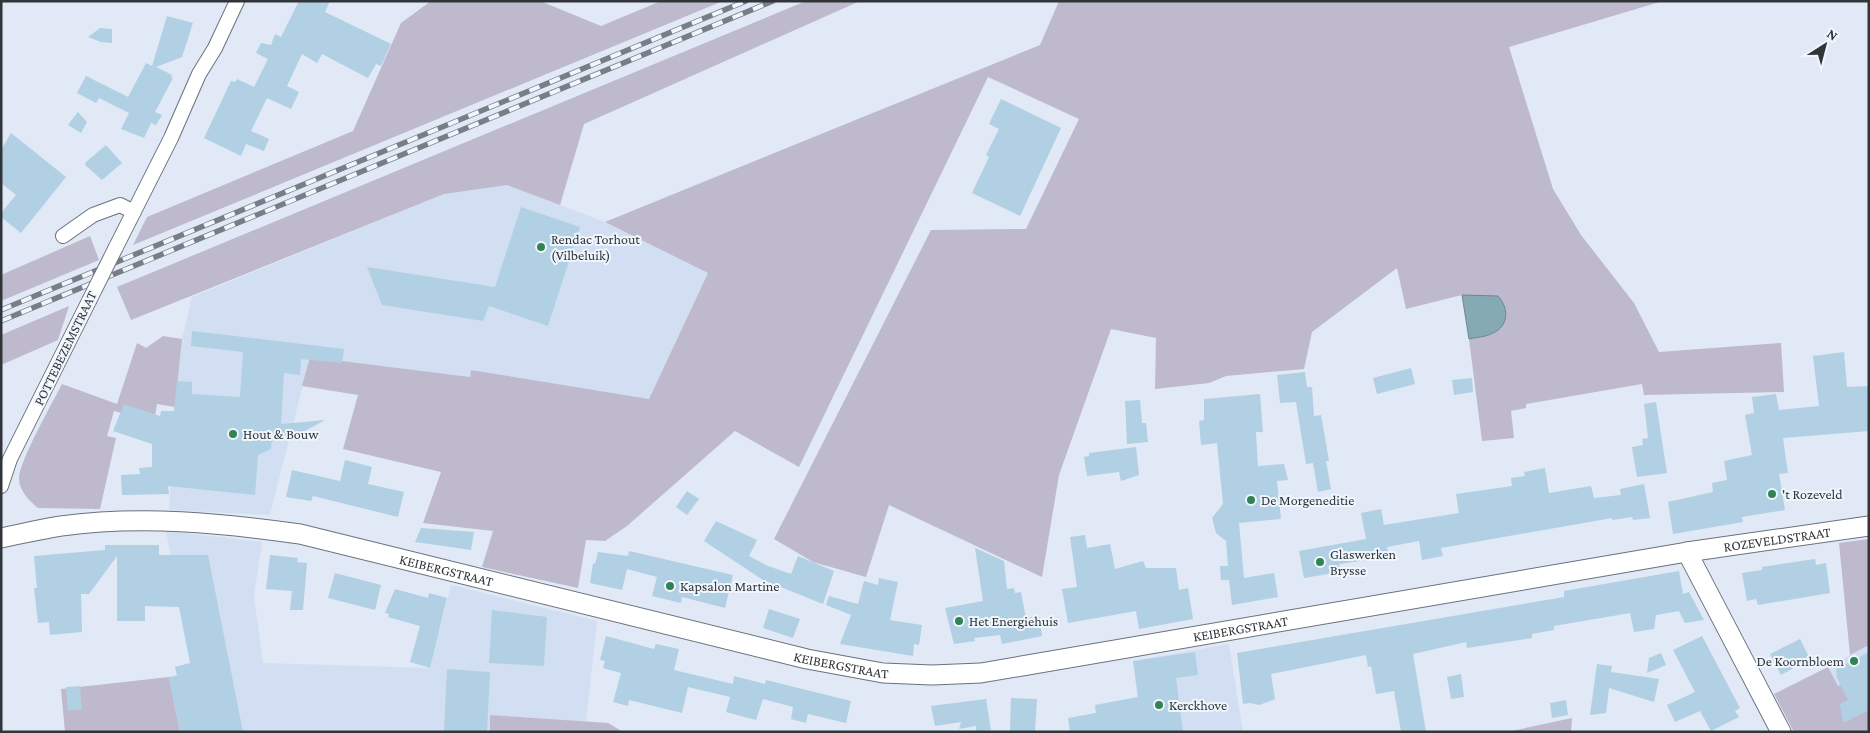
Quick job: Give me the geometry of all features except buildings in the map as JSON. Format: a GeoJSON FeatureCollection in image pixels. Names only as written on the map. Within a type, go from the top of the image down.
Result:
{"type":"FeatureCollection","features":[{"type":"Feature","properties":{"kind":"street","name":"POTTEBEZEMSTRAAT"},"geometry":{"type":"LineString","coordinates":[[1,486],[10,459],[171,138],[199,74],[215,48],[237,1]]}},
{"type":"Feature","properties":{"kind":"street"},"geometry":{"type":"LineString","coordinates":[[63,236],[93,215],[120,205],[134,212]]}},
{"type":"Feature","properties":{"kind":"street","name":"KEIBERGSTRAAT"},"geometry":{"type":"LineString","coordinates":[[1,537],[61,526],[138,520],[227,524],[291,533],[807,659],[884,673],[932,675],[981,672],[1687,552]]}},
{"type":"Feature","properties":{"kind":"street","name":"ROZEVELDSTRAAT"},"geometry":{"type":"LineString","coordinates":[[1687,552],[1869,526]]}},
{"type":"Feature","properties":{"kind":"street"},"geometry":{"type":"LineString","coordinates":[[1687,552],[1781,732]]}},
{"type":"Feature","properties":{"kind":"shaded area"},"geometry":{"type":"Polygon","coordinates":[[[431,1],[540,1],[601,26],[661,1],[723,1],[133,245],[147,217],[353,131],[401,23],[431,1]]]}},
{"type":"Feature","properties":{"kind":"shaded area"},"geometry":{"type":"Polygon","coordinates":[[[806,1],[860,1],[584,124],[560,205],[507,185],[444,194],[131,320],[117,287],[806,1]]]}},
{"type":"Feature","properties":{"kind":"shaded area"},"geometry":{"type":"Polygon","coordinates":[[[1059,1],[1663,1],[1509,47],[1553,189],[1581,235],[1634,303],[1659,352],[1781,343],[1784,392],[1644,395],[1642,384],[1526,404],[1526,408],[1511,411],[1514,438],[1482,441],[1469,339],[1487,335],[1497,330],[1506,314],[1462,295],[1406,309],[1397,268],[1312,332],[1304,369],[1226,376],[1209,383],[1155,389],[1156,338],[1111,329],[1059,475],[1042,577],[889,505],[866,577],[813,562],[774,539],[931,230],[1026,229],[1079,119],[988,77],[799,467],[735,431],[627,526],[605,541],[586,540],[578,588],[482,567],[493,531],[423,523],[441,472],[343,449],[358,395],[302,386],[310,357],[470,377],[471,370],[649,399],[708,273],[605,222],[1040,45],[1059,1]]]}},
{"type":"Feature","properties":{"kind":"shaded area"},"geometry":{"type":"Polygon","coordinates":[[[502,183],[605,222],[708,273],[649,399],[471,370],[470,377],[310,357],[270,515],[169,510],[175,407],[182,339],[192,297],[444,194],[502,183]]]}},
{"type":"Feature","properties":{"kind":"shaded area"},"geometry":{"type":"Polygon","coordinates":[[[90,236],[99,260],[1,301],[1,275],[90,236]]]}},
{"type":"Feature","properties":{"kind":"shaded area"},"geometry":{"type":"Polygon","coordinates":[[[1462,295],[1498,296],[1504,306],[1506,316],[1502,326],[1490,334],[1469,339],[1462,295]]]}},
{"type":"Feature","properties":{"kind":"shaded area"},"geometry":{"type":"Polygon","coordinates":[[[69,306],[58,340],[1,365],[1,335],[69,306]]]}},
{"type":"Feature","properties":{"kind":"shaded area"},"geometry":{"type":"Polygon","coordinates":[[[163,336],[182,339],[175,407],[157,404],[154,422],[114,411],[107,436],[116,438],[100,509],[38,508],[28,499],[21,488],[19,483],[20,471],[62,384],[117,404],[137,343],[146,348],[163,336]]]}},
{"type":"Feature","properties":{"kind":"shaded area"},"geometry":{"type":"Polygon","coordinates":[[[166,531],[262,542],[254,596],[263,663],[430,668],[451,585],[597,621],[586,722],[491,715],[490,732],[180,732],[169,677],[192,672],[166,531]]]}},
{"type":"Feature","properties":{"kind":"shaded area"},"geometry":{"type":"Polygon","coordinates":[[[1869,539],[1869,645],[1850,655],[1839,543],[1869,539]]]}},
{"type":"Feature","properties":{"kind":"shaded area"},"geometry":{"type":"Polygon","coordinates":[[[1229,644],[1243,732],[1142,732],[1133,661],[1229,644]]]}},
{"type":"Feature","properties":{"kind":"shaded area","name":"De Koornbloem"},"geometry":{"type":"Polygon","coordinates":[[[1869,645],[1869,679],[1866,674],[1838,686],[1828,667],[1869,645]]]}},
{"type":"Feature","properties":{"kind":"shaded area"},"geometry":{"type":"Polygon","coordinates":[[[1828,667],[1838,686],[1866,674],[1869,679],[1869,732],[1794,732],[1774,694],[1828,667]]]}},
{"type":"Feature","properties":{"kind":"shaded area"},"geometry":{"type":"Polygon","coordinates":[[[169,677],[180,732],[65,732],[61,689],[169,677]]]}},
{"type":"Feature","properties":{"kind":"shaded area"},"geometry":{"type":"Polygon","coordinates":[[[490,715],[608,723],[623,732],[490,732],[490,715]]]}},
{"type":"Feature","properties":{"kind":"shaded area"},"geometry":{"type":"Polygon","coordinates":[[[1572,718],[1571,732],[1507,732],[1572,718]]]}},
{"type":"Feature","properties":{"kind":"railway"},"geometry":{"type":"LineString","coordinates":[[1,310],[746,1]]}},
{"type":"Feature","properties":{"kind":"railway"},"geometry":{"type":"LineString","coordinates":[[1,321],[773,1]]}},
{"type":"Feature","properties":{"kind":"place","name":"Rendac Torhout (Vilbeluik)"},"geometry":{"type":"Point","coordinates":[541,247]}},
{"type":"Feature","properties":{"kind":"place","name":"Hout & Bouw"},"geometry":{"type":"Point","coordinates":[233,434]}},
{"type":"Feature","properties":{"kind":"place","name":"'t Rozeveld"},"geometry":{"type":"Point","coordinates":[1772,494]}},
{"type":"Feature","properties":{"kind":"place","name":"De Morgeneditie"},"geometry":{"type":"Point","coordinates":[1251,500]}},
{"type":"Feature","properties":{"kind":"place","name":"Glaswerken Brysse"},"geometry":{"type":"Point","coordinates":[1320,562]}},
{"type":"Feature","properties":{"kind":"place","name":"Kapsalon Martine"},"geometry":{"type":"Point","coordinates":[670,586]}},
{"type":"Feature","properties":{"kind":"place","name":"Het Energiehuis"},"geometry":{"type":"Point","coordinates":[959,621]}},
{"type":"Feature","properties":{"kind":"place","name":"De Koornbloem"},"geometry":{"type":"Point","coordinates":[1854,661]}},
{"type":"Feature","properties":{"kind":"place","name":"Kerckhove"},"geometry":{"type":"Point","coordinates":[1159,705]}}]}
